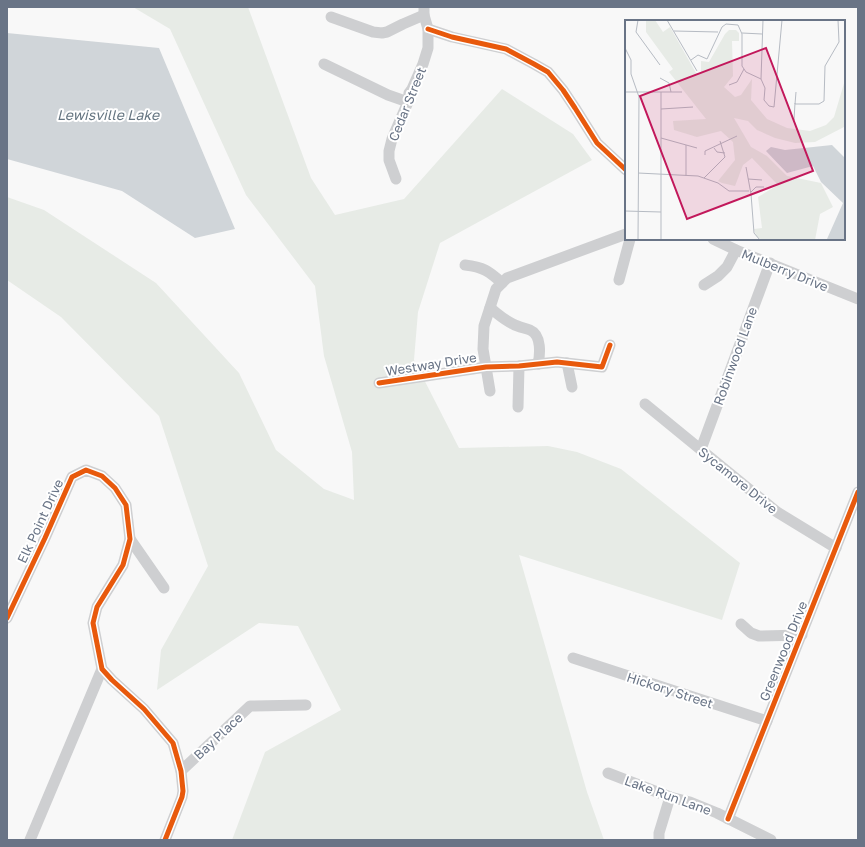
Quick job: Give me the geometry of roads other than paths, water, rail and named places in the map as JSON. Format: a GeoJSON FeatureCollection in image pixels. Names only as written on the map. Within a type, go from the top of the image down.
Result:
{"type":"FeatureCollection","features":[{"type":"Feature","properties":{"kind":"street"},"geometry":{"type":"LineString","coordinates":[[331,17],[373,32],[382,33],[403,24],[424,11]]}},
{"type":"Feature","properties":{"kind":"street","name":"Cedar Street"},"geometry":{"type":"LineString","coordinates":[[396,179],[389,160],[389,151],[392,139],[408,102],[409,93],[423,64],[428,48],[428,29],[424,11]]}},
{"type":"Feature","properties":{"kind":"street"},"geometry":{"type":"LineString","coordinates":[[428,29],[452,37],[506,50],[548,72],[563,90],[597,143],[625,169]]}},
{"type":"Feature","properties":{"kind":"street"},"geometry":{"type":"LineString","coordinates":[[324,64],[388,95],[408,102]]}},
{"type":"Feature","properties":{"kind":"street"},"geometry":{"type":"LineString","coordinates":[[465,265],[480,267],[494,275],[502,283],[507,278],[625,234]]}},
{"type":"Feature","properties":{"kind":"street"},"geometry":{"type":"LineString","coordinates":[[619,280],[630,240]]}},
{"type":"Feature","properties":{"kind":"street","name":"Mulberry Drive"},"geometry":{"type":"LineString","coordinates":[[715,240],[736,250],[858,299]]}},
{"type":"Feature","properties":{"kind":"street"},"geometry":{"type":"LineString","coordinates":[[704,285],[718,276],[727,267],[736,250]]}},
{"type":"Feature","properties":{"kind":"street","name":"Robinwood Lane"},"geometry":{"type":"LineString","coordinates":[[701,449],[770,263]]}},
{"type":"Feature","properties":{"kind":"street","name":"Westway Drive"},"geometry":{"type":"LineString","coordinates":[[379,383],[486,367],[483,349],[484,326],[496,289],[502,283]]}},
{"type":"Feature","properties":{"kind":"street"},"geometry":{"type":"LineString","coordinates":[[490,308],[511,324],[526,330],[531,330],[535,334],[539,341],[540,355],[538,364]]}},
{"type":"Feature","properties":{"kind":"street"},"geometry":{"type":"LineString","coordinates":[[490,391],[486,367],[519,366],[557,362],[602,367],[610,345]]}},
{"type":"Feature","properties":{"kind":"street"},"geometry":{"type":"LineString","coordinates":[[567,363],[572,387]]}},
{"type":"Feature","properties":{"kind":"street"},"geometry":{"type":"LineString","coordinates":[[518,407],[519,366]]}},
{"type":"Feature","properties":{"kind":"street","name":"Sycamore Drive"},"geometry":{"type":"LineString","coordinates":[[645,404],[777,512],[836,548]]}},
{"type":"Feature","properties":{"kind":"street","name":"Elk Point Drive"},"geometry":{"type":"LineString","coordinates":[[7,618],[46,538],[72,478],[86,470],[102,476],[115,488],[126,505],[130,539]]}},
{"type":"Feature","properties":{"kind":"street","name":"Greenwood Drive"},"geometry":{"type":"LineString","coordinates":[[728,819],[858,492]]}},
{"type":"Feature","properties":{"kind":"street"},"geometry":{"type":"LineString","coordinates":[[130,539],[164,588]]}},
{"type":"Feature","properties":{"kind":"street"},"geometry":{"type":"LineString","coordinates":[[130,539],[123,565],[97,607],[94,623],[102,669],[144,709],[173,743],[181,771],[184,791],[165,840]]}},
{"type":"Feature","properties":{"kind":"street"},"geometry":{"type":"LineString","coordinates":[[741,624],[750,633],[759,636],[802,635]]}},
{"type":"Feature","properties":{"kind":"street","name":"Hickory Street"},"geometry":{"type":"LineString","coordinates":[[573,658],[767,721]]}},
{"type":"Feature","properties":{"kind":"street"},"geometry":{"type":"LineString","coordinates":[[30,840],[102,669]]}},
{"type":"Feature","properties":{"kind":"street","name":"Bay Place"},"geometry":{"type":"LineString","coordinates":[[181,771],[250,706],[306,705]]}},
{"type":"Feature","properties":{"kind":"street","name":"Lake Run Lane"},"geometry":{"type":"LineString","coordinates":[[608,773],[717,813],[771,840]]}},
{"type":"Feature","properties":{"kind":"street"},"geometry":{"type":"LineString","coordinates":[[659,840],[659,833],[670,797]]}},
{"type":"Feature","properties":{"kind":"water","name":"Lewisville Lake"},"geometry":{"type":"Polygon","coordinates":[[[7,33],[159,48],[235,229],[195,238],[122,191],[7,159],[7,33]]]}}]}
